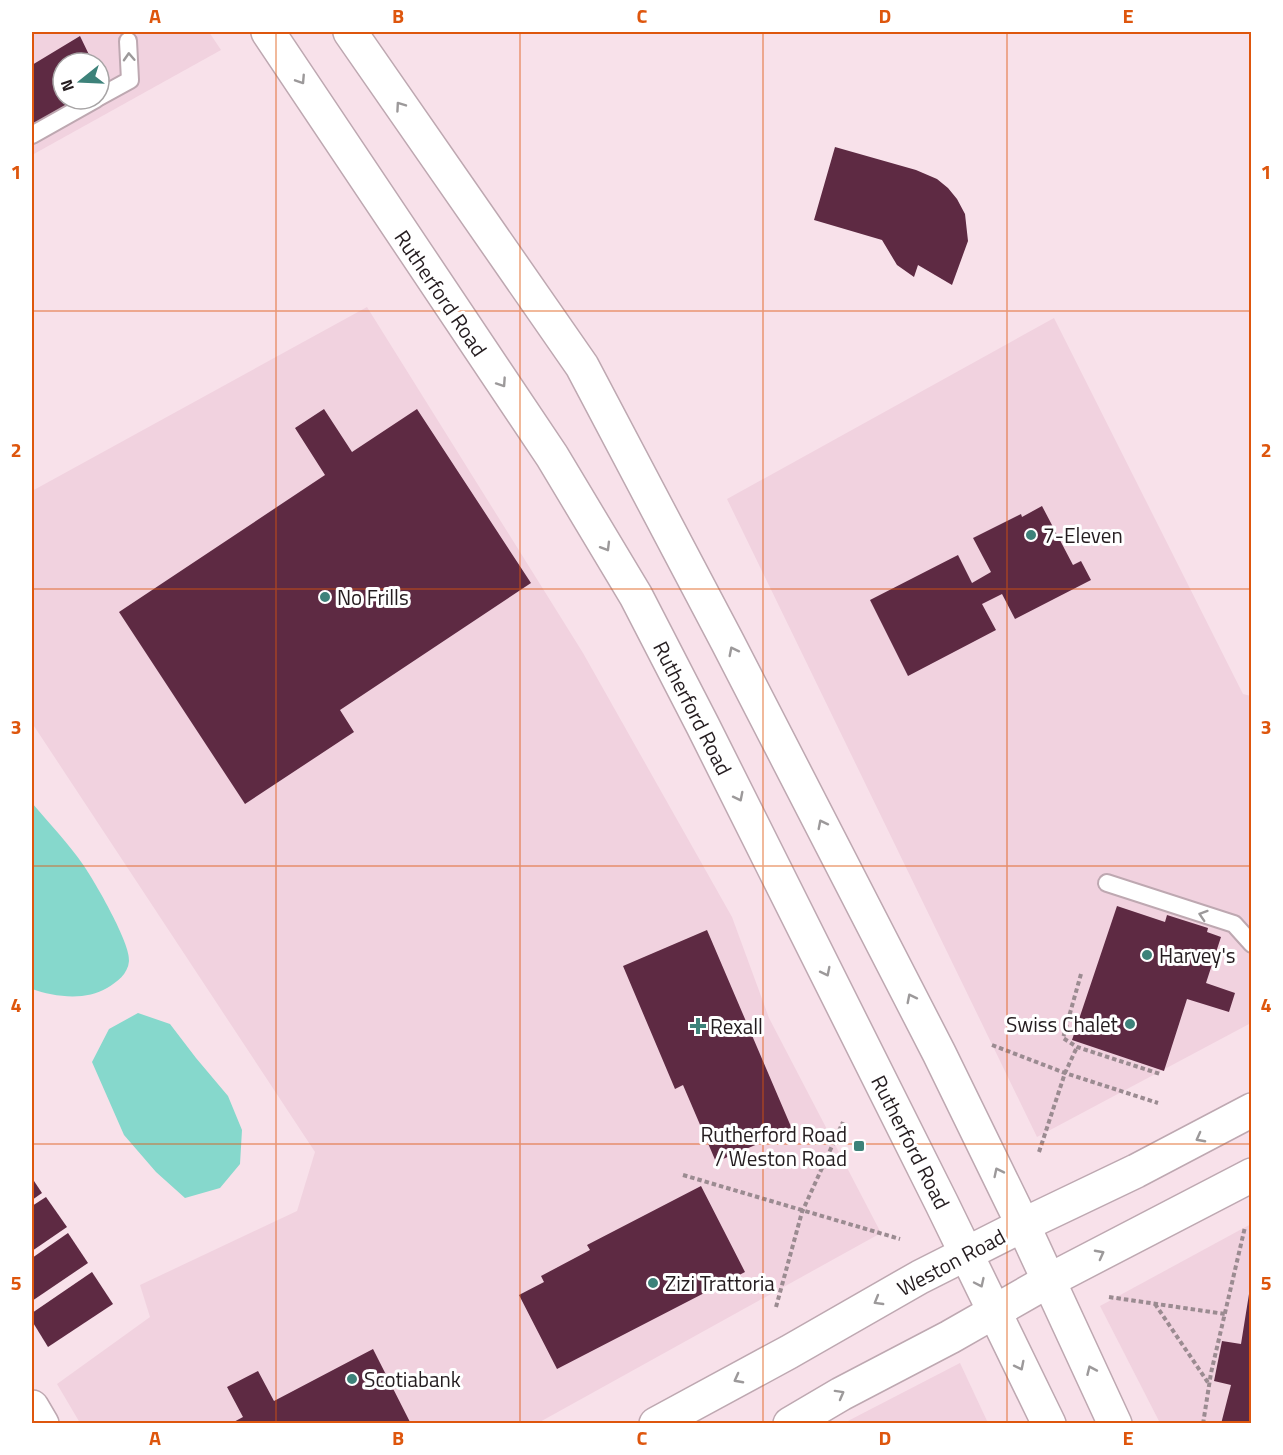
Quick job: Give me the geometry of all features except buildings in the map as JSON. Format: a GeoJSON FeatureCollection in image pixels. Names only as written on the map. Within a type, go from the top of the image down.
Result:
{"type":"FeatureCollection","features":[{"type":"Feature","properties":{"kind":"main road","name":"Rutherford Road"},"geometry":{"type":"LineString","coordinates":[[268,32],[552,456],[636,597],[719,758],[1049,1424]]}},
{"type":"Feature","properties":{"kind":"main road"},"geometry":{"type":"LineString","coordinates":[[350,32],[582,366],[727,641],[939,1053],[1023,1225],[1115,1424]]}},
{"type":"Feature","properties":{"kind":"main road","name":"Weston Road"},"geometry":{"type":"LineString","coordinates":[[656,1424],[920,1277],[1136,1171],[1251,1110]]}},
{"type":"Feature","properties":{"kind":"main road"},"geometry":{"type":"LineString","coordinates":[[790,1424],[840,1394],[994,1313],[1048,1281],[1251,1175]]}},
{"type":"Feature","properties":{"kind":"main road"},"geometry":{"type":"LineString","coordinates":[[32,1407],[42,1424]]}},
{"type":"Feature","properties":{"kind":"lane"},"geometry":{"type":"LineString","coordinates":[[111,91],[130,80],[128,41]]}},
{"type":"Feature","properties":{"kind":"lane"},"geometry":{"type":"LineString","coordinates":[[32,135],[75,111]]}},
{"type":"Feature","properties":{"kind":"lane"},"geometry":{"type":"LineString","coordinates":[[1107,884],[1234,924],[1251,944]]}},
{"type":"Feature","properties":{"kind":"path"},"geometry":{"type":"LineString","coordinates":[[1081,974],[1063,1038],[1077,1047],[1160,1074]]}},
{"type":"Feature","properties":{"kind":"path"},"geometry":{"type":"LineString","coordinates":[[992,1045],[1065,1073],[1158,1103]]}},
{"type":"Feature","properties":{"kind":"path"},"geometry":{"type":"LineString","coordinates":[[1039,1152],[1065,1073],[1077,1047]]}},
{"type":"Feature","properties":{"kind":"path"},"geometry":{"type":"LineString","coordinates":[[776,1308],[802,1212],[843,1122]]}},
{"type":"Feature","properties":{"kind":"path"},"geometry":{"type":"LineString","coordinates":[[683,1175],[802,1212],[900,1239]]}},
{"type":"Feature","properties":{"kind":"path"},"geometry":{"type":"LineString","coordinates":[[1203,1424],[1209,1384],[1245,1227]]}},
{"type":"Feature","properties":{"kind":"path"},"geometry":{"type":"LineString","coordinates":[[1109,1297],[1225,1314]]}},
{"type":"Feature","properties":{"kind":"path"},"geometry":{"type":"LineString","coordinates":[[1155,1303],[1209,1384]]}},
{"type":"Feature","properties":{"kind":"shaded area"},"geometry":{"type":"Polygon","coordinates":[[[32,32],[209,32],[221,50],[32,155],[32,32]]]}},
{"type":"Feature","properties":{"kind":"shaded area"},"geometry":{"type":"Polygon","coordinates":[[[367,307],[583,653],[732,917],[769,1018],[881,1233],[538,1423],[80,1423],[57,1384],[150,1317],[140,1285],[297,1211],[315,1152],[32,723],[32,491],[367,307]]]}},
{"type":"Feature","properties":{"kind":"shaded area"},"geometry":{"type":"Polygon","coordinates":[[[1054,318],[1243,694],[1251,696],[1251,1023],[1037,1137],[727,499],[1054,318]]]}},
{"type":"Feature","properties":{"kind":"shaded area"},"geometry":{"type":"Polygon","coordinates":[[[32,803],[84,866],[119,928],[128,953],[129,961],[124,974],[107,988],[90,995],[50,994],[32,989],[32,803]]]}},
{"type":"Feature","properties":{"kind":"shaded area"},"geometry":{"type":"Polygon","coordinates":[[[138,1013],[170,1024],[228,1096],[242,1130],[240,1164],[220,1188],[185,1198],[156,1172],[124,1135],[92,1062],[109,1029],[138,1013]]]}},
{"type":"Feature","properties":{"kind":"shaded area"},"geometry":{"type":"Polygon","coordinates":[[[1251,1224],[1251,1423],[1160,1423],[1100,1306],[1251,1224]]]}},
{"type":"Feature","properties":{"kind":"shaded area"},"geometry":{"type":"Polygon","coordinates":[[[960,1363],[988,1423],[844,1423],[960,1363]]]}},
{"type":"Feature","properties":{"kind":"place","name":"7-Eleven"},"geometry":{"type":"Point","coordinates":[1031,535]}},
{"type":"Feature","properties":{"kind":"place","name":"No Frills"},"geometry":{"type":"Point","coordinates":[325,597]}},
{"type":"Feature","properties":{"kind":"place","name":"Harvey's"},"geometry":{"type":"Point","coordinates":[1147,955]}},
{"type":"Feature","properties":{"kind":"place","name":"Swiss Chalet"},"geometry":{"type":"Point","coordinates":[1130,1024]}},
{"type":"Feature","properties":{"kind":"place","name":"Rexall"},"geometry":{"type":"Point","coordinates":[698,1026]}},
{"type":"Feature","properties":{"kind":"place","name":"Rutherford Road / Weston Road"},"geometry":{"type":"Point","coordinates":[859,1146]}},
{"type":"Feature","properties":{"kind":"place","name":"Zizi Trattoria"},"geometry":{"type":"Point","coordinates":[653,1283]}},
{"type":"Feature","properties":{"kind":"place","name":"Scotiabank"},"geometry":{"type":"Point","coordinates":[352,1379]}}]}
